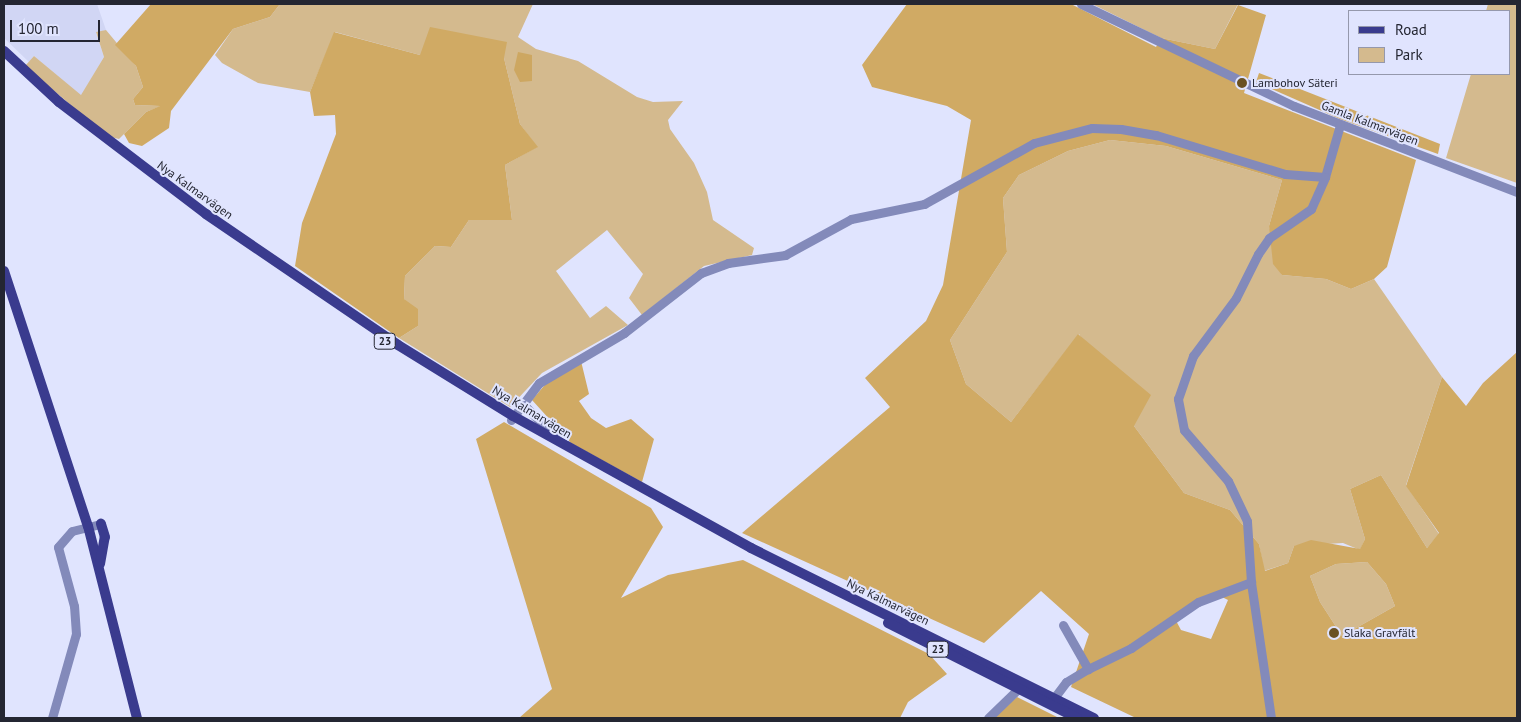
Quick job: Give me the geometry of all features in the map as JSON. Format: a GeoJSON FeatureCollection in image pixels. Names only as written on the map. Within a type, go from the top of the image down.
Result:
{"type":"FeatureCollection","features":[{"type":"Feature","properties":{"kind":"main road","name":"Nya Kalmarvägen"},"geometry":{"type":"LineString","coordinates":[[4,51],[60,102],[206,214],[398,345],[512,418],[632,491],[1077,718]]}},
{"type":"Feature","properties":{"kind":"main road","name":"Nya Kalmarvägen"},"geometry":{"type":"LineString","coordinates":[[4,57],[57,105],[204,218],[512,418],[751,548],[1094,718]]}},
{"type":"Feature","properties":{"kind":"main road"},"geometry":{"type":"LineString","coordinates":[[4,271],[85,527],[131,718]]}},
{"type":"Feature","properties":{"kind":"main road"},"geometry":{"type":"LineString","coordinates":[[4,287],[99,567],[137,718]]}},
{"type":"Feature","properties":{"kind":"main road"},"geometry":{"type":"LineString","coordinates":[[99,567],[105,537],[101,524]]}},
{"type":"Feature","properties":{"kind":"street","name":"Gamla Kalmarvägen"},"geometry":{"type":"LineString","coordinates":[[1081,4],[1340,125],[1517,192]]}},
{"type":"Feature","properties":{"kind":"street"},"geometry":{"type":"LineString","coordinates":[[1271,718],[1251,582],[1248,521],[1228,481],[1184,430],[1178,399],[1193,356],[1236,298],[1258,254],[1269,238],[1310,210],[1326,177],[1340,125]]}},
{"type":"Feature","properties":{"kind":"street"},"geometry":{"type":"LineString","coordinates":[[512,418],[522,403],[554,372],[624,334],[711,268],[785,255],[851,219],[924,204],[1020,150],[1061,134],[1121,129],[1156,135],[1278,172],[1326,177]]}},
{"type":"Feature","properties":{"kind":"street"},"geometry":{"type":"LineString","coordinates":[[522,403],[571,451]]}},
{"type":"Feature","properties":{"kind":"street"},"geometry":{"type":"LineString","coordinates":[[52,718],[76,634],[74,606],[58,547],[66,535],[85,527],[101,524]]}},
{"type":"Feature","properties":{"kind":"street"},"geometry":{"type":"LineString","coordinates":[[1054,698],[1066,682],[1131,648],[1198,602],[1251,582]]}},
{"type":"Feature","properties":{"kind":"street"},"geometry":{"type":"LineString","coordinates":[[1063,625],[1088,669]]}},
{"type":"Feature","properties":{"kind":"street"},"geometry":{"type":"LineString","coordinates":[[988,718],[1018,689]]}},
{"type":"Feature","properties":{"kind":"shaded area"},"geometry":{"type":"Polygon","coordinates":[[[4,4],[97,4],[106,30],[96,33],[104,57],[81,96],[34,56],[29,62],[4,38],[4,4]]]}},
{"type":"Feature","properties":{"kind":"shaded area"},"geometry":{"type":"Polygon","coordinates":[[[151,4],[280,4],[270,17],[233,29],[171,111],[169,128],[142,146],[129,143],[124,134],[146,112],[160,106],[135,105],[133,99],[143,87],[136,66],[115,45],[151,4]]]}},
{"type":"Feature","properties":{"kind":"shaded area"},"geometry":{"type":"Polygon","coordinates":[[[907,4],[1071,4],[1156,47],[1161,38],[1215,49],[1238,5],[1266,15],[1244,93],[1416,160],[1387,267],[1374,279],[1351,289],[1326,279],[1282,275],[1273,264],[1269,226],[1282,180],[1166,146],[1110,140],[1068,151],[1019,175],[1003,198],[1007,252],[950,340],[966,384],[1011,422],[1078,334],[1151,395],[1134,426],[1184,493],[1230,510],[1259,544],[1265,571],[1288,563],[1294,546],[1311,540],[1360,549],[1365,539],[1350,489],[1381,475],[1427,548],[1439,533],[1406,486],[1442,377],[1466,406],[1483,383],[1517,352],[1517,718],[1136,718],[1071,687],[1089,634],[1041,591],[984,643],[742,533],[890,407],[865,378],[926,321],[943,285],[971,120],[947,106],[872,87],[862,65],[907,4]],[[1367,562],[1336,564],[1310,576],[1320,602],[1342,636],[1395,606],[1386,584],[1367,562]],[[1216,594],[1174,617],[1181,630],[1211,639],[1228,600],[1216,594]]]}},
{"type":"Feature","properties":{"kind":"shaded area"},"geometry":{"type":"Polygon","coordinates":[[[430,27],[507,42],[504,58],[520,124],[538,147],[505,165],[512,220],[469,220],[451,247],[435,246],[405,276],[404,299],[418,309],[418,326],[399,338],[295,266],[302,223],[336,134],[335,115],[314,116],[310,92],[334,32],[420,55],[430,27]]]}},
{"type":"Feature","properties":{"kind":"shaded area"},"geometry":{"type":"Polygon","coordinates":[[[518,52],[532,55],[532,81],[520,82],[514,70],[518,52]]]}},
{"type":"Feature","properties":{"kind":"shaded area"},"geometry":{"type":"Polygon","coordinates":[[[1259,73],[1440,144],[1438,154],[1340,119],[1256,82],[1259,73]]]}},
{"type":"Feature","properties":{"kind":"shaded area"},"geometry":{"type":"Polygon","coordinates":[[[581,361],[589,394],[579,401],[591,418],[606,428],[631,419],[654,439],[642,482],[571,443],[532,400],[549,380],[581,361]]]}},
{"type":"Feature","properties":{"kind":"shaded area"},"geometry":{"type":"Polygon","coordinates":[[[504,422],[651,508],[663,527],[621,598],[668,575],[743,560],[929,654],[947,674],[908,702],[900,718],[519,718],[552,689],[476,439],[504,422]]]}},
{"type":"Feature","properties":{"kind":"shaded area"},"geometry":{"type":"Polygon","coordinates":[[[1017,697],[1059,718],[992,718],[1017,697]]]}},
{"type":"Feature","properties":{"kind":"green space"},"geometry":{"type":"Polygon","coordinates":[[[280,4],[533,4],[518,37],[536,49],[578,61],[637,97],[653,102],[683,101],[668,120],[670,129],[694,163],[707,192],[713,220],[754,248],[752,255],[704,266],[642,315],[629,298],[643,274],[607,230],[556,271],[590,318],[606,306],[628,325],[542,373],[510,407],[399,338],[418,326],[404,299],[405,276],[435,246],[451,247],[469,220],[512,220],[505,165],[537,147],[520,124],[504,58],[420,55],[335,32],[310,92],[258,83],[222,63],[215,55],[233,29],[270,17],[280,4]]]}},
{"type":"Feature","properties":{"kind":"green space"},"geometry":{"type":"Polygon","coordinates":[[[1092,4],[1238,4],[1215,49],[1161,38],[1092,4]]]}},
{"type":"Feature","properties":{"kind":"green space"},"geometry":{"type":"Polygon","coordinates":[[[1488,4],[1517,4],[1517,183],[1446,158],[1471,75],[1511,75],[1511,10],[1486,10],[1488,4]]]}},
{"type":"Feature","properties":{"kind":"green space"},"geometry":{"type":"Polygon","coordinates":[[[106,30],[136,66],[143,87],[133,99],[135,105],[161,106],[146,112],[119,139],[107,136],[25,66],[34,56],[81,95],[104,57],[96,32],[106,30]]]}},
{"type":"Feature","properties":{"kind":"green space"},"geometry":{"type":"Polygon","coordinates":[[[1110,140],[1166,146],[1282,180],[1269,226],[1282,275],[1326,279],[1351,289],[1374,279],[1442,377],[1406,485],[1439,534],[1427,548],[1381,475],[1350,489],[1365,539],[1360,550],[1343,543],[1294,546],[1288,563],[1264,571],[1259,544],[1230,510],[1184,493],[1134,426],[1079,334],[1011,422],[966,384],[950,340],[1007,252],[1003,198],[1019,175],[1068,151],[1110,140]]]}},
{"type":"Feature","properties":{"kind":"green space"},"geometry":{"type":"Polygon","coordinates":[[[1367,562],[1386,584],[1395,606],[1342,636],[1320,602],[1310,576],[1336,564],[1367,562]]]}},
{"type":"Feature","properties":{"kind":"place","name":"Lambohov Säteri"},"geometry":{"type":"Point","coordinates":[1242,83]}},
{"type":"Feature","properties":{"kind":"place","name":"Slaka Gravfält"},"geometry":{"type":"Point","coordinates":[1334,633]}}]}
